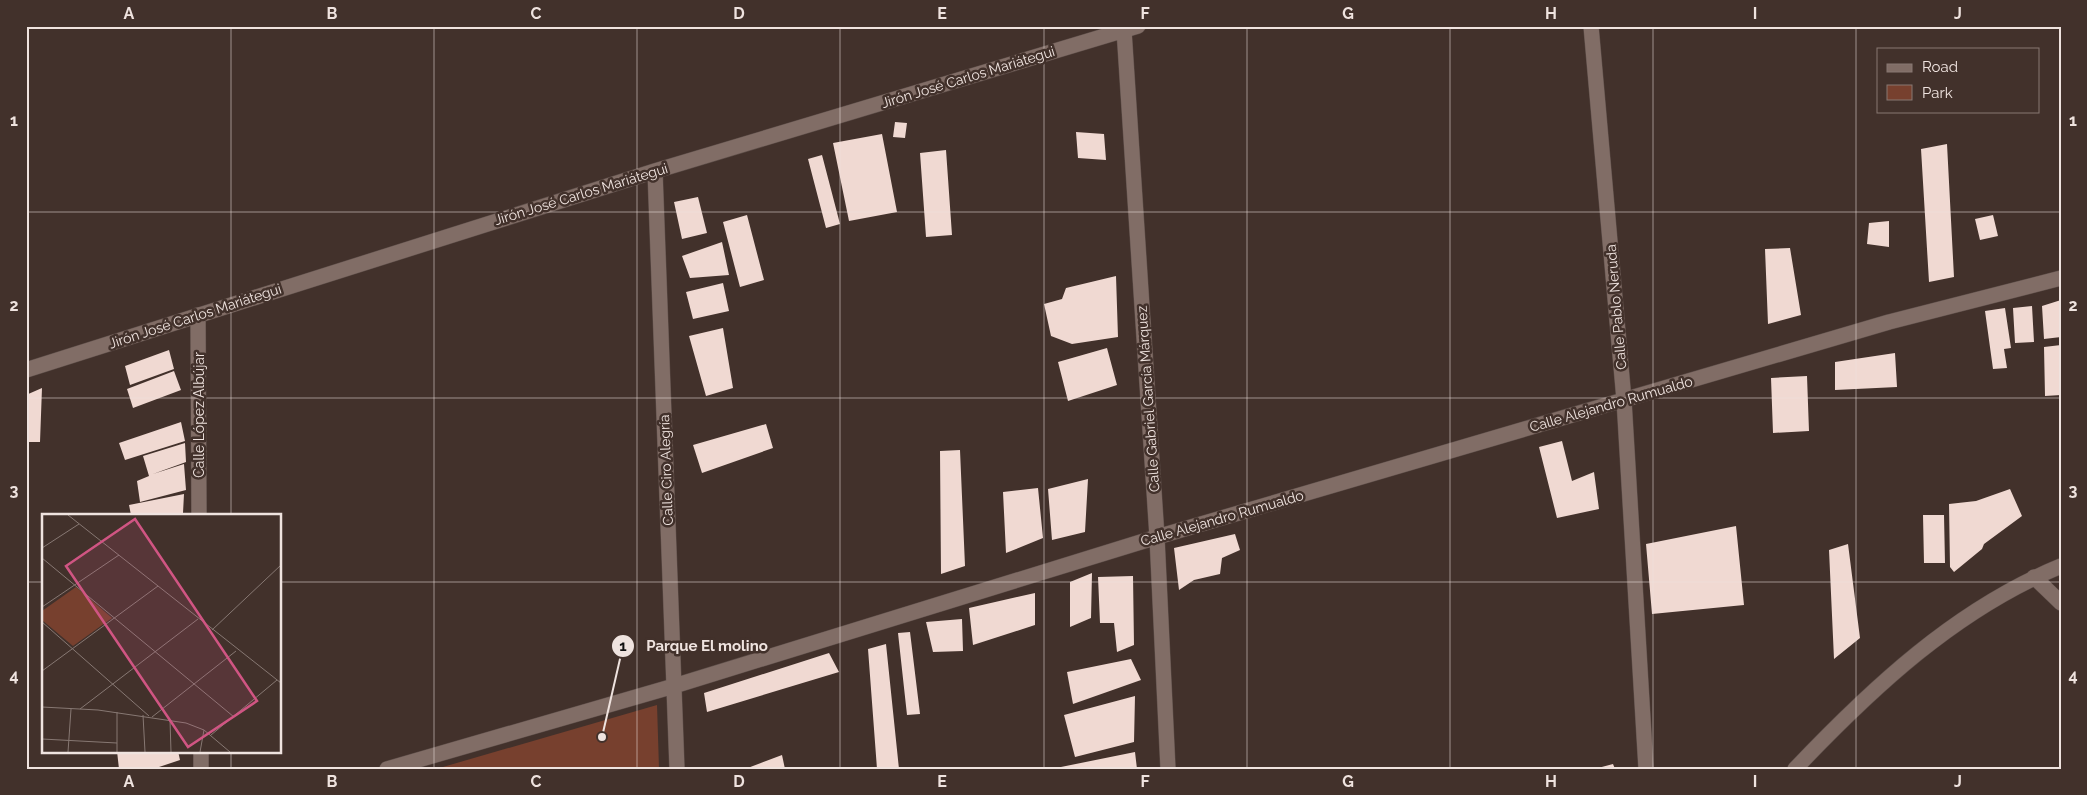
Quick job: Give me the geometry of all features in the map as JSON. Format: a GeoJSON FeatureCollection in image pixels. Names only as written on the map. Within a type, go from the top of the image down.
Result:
{"type":"FeatureCollection","features":[{"type":"Feature","properties":{"kind":"street","name":"Calle Pablo Neruda"},"geometry":{"type":"LineString","coordinates":[[1591,26],[1624,400],[1646,769]]}},
{"type":"Feature","properties":{"kind":"street","name":"Jirón José Carlos Mariátegui"},"geometry":{"type":"LineString","coordinates":[[26,370],[655,171],[1131,28]]}},
{"type":"Feature","properties":{"kind":"street","name":"Calle Gabriel García Márquez"},"geometry":{"type":"LineString","coordinates":[[1131,28],[1168,769]]}},
{"type":"Feature","properties":{"kind":"street","name":"Calle Ciro Alegría"},"geometry":{"type":"LineString","coordinates":[[655,171],[677,769]]}},
{"type":"Feature","properties":{"kind":"street","name":"Calle Alejandro Rumualdo"},"geometry":{"type":"LineString","coordinates":[[387,769],[674,686],[1157,537],[1889,322],[2061,278]]}},
{"type":"Feature","properties":{"kind":"street","name":"Calle López Albújar"},"geometry":{"type":"LineString","coordinates":[[198,315],[199,514]]}},
{"type":"Feature","properties":{"kind":"street"},"geometry":{"type":"LineString","coordinates":[[1795,769],[1848,714],[1882,682],[1919,652],[1974,613],[2034,577],[2061,566]]}},
{"type":"Feature","properties":{"kind":"street"},"geometry":{"type":"LineString","coordinates":[[2034,577],[2061,602]]}},
{"type":"Feature","properties":{"kind":"street"},"geometry":{"type":"LineString","coordinates":[[201,752],[201,769]]}},
{"type":"Feature","properties":{"kind":"green space"},"geometry":{"type":"Polygon","coordinates":[[[657,705],[659,769],[436,769],[657,705]]]}},
{"type":"Feature","properties":{"kind":"building"},"geometry":{"type":"Polygon","coordinates":[[[895,122],[907,123],[905,138],[893,137],[895,122]]]}},
{"type":"Feature","properties":{"kind":"building"},"geometry":{"type":"Polygon","coordinates":[[[1076,132],[1104,134],[1106,160],[1078,158],[1076,132]]]}},
{"type":"Feature","properties":{"kind":"building"},"geometry":{"type":"Polygon","coordinates":[[[882,134],[897,212],[849,221],[833,143],[882,134]]]}},
{"type":"Feature","properties":{"kind":"building"},"geometry":{"type":"Polygon","coordinates":[[[1947,144],[1954,277],[1929,282],[1921,149],[1947,144]]]}},
{"type":"Feature","properties":{"kind":"building"},"geometry":{"type":"Polygon","coordinates":[[[946,150],[952,235],[926,237],[920,153],[946,150]]]}},
{"type":"Feature","properties":{"kind":"building"},"geometry":{"type":"Polygon","coordinates":[[[822,155],[840,224],[826,228],[808,159],[822,155]]]}},
{"type":"Feature","properties":{"kind":"building"},"geometry":{"type":"Polygon","coordinates":[[[698,197],[707,233],[682,239],[674,202],[698,197]]]}},
{"type":"Feature","properties":{"kind":"building"},"geometry":{"type":"Polygon","coordinates":[[[747,215],[764,280],[740,287],[723,222],[747,215]]]}},
{"type":"Feature","properties":{"kind":"building"},"geometry":{"type":"Polygon","coordinates":[[[1993,215],[1998,236],[1980,240],[1975,219],[1993,215]]]}},
{"type":"Feature","properties":{"kind":"building"},"geometry":{"type":"Polygon","coordinates":[[[1889,221],[1889,247],[1867,244],[1869,223],[1889,221]]]}},
{"type":"Feature","properties":{"kind":"building"},"geometry":{"type":"Polygon","coordinates":[[[722,242],[729,275],[690,278],[682,256],[722,242]]]}},
{"type":"Feature","properties":{"kind":"building"},"geometry":{"type":"Polygon","coordinates":[[[1790,248],[1801,315],[1768,324],[1765,249],[1790,248]]]}},
{"type":"Feature","properties":{"kind":"building"},"geometry":{"type":"Polygon","coordinates":[[[1116,276],[1118,337],[1072,344],[1051,336],[1044,304],[1062,299],[1066,288],[1116,276]]]}},
{"type":"Feature","properties":{"kind":"building"},"geometry":{"type":"Polygon","coordinates":[[[723,283],[729,311],[693,319],[686,292],[723,283]]]}},
{"type":"Feature","properties":{"kind":"building"},"geometry":{"type":"Polygon","coordinates":[[[2061,300],[2061,337],[2044,339],[2042,306],[2061,300]]]}},
{"type":"Feature","properties":{"kind":"building"},"geometry":{"type":"Polygon","coordinates":[[[2032,306],[2034,342],[2015,343],[2013,308],[2032,306]]]}},
{"type":"Feature","properties":{"kind":"building"},"geometry":{"type":"Polygon","coordinates":[[[2005,308],[2011,348],[2004,349],[2007,368],[1993,369],[1985,311],[2005,308]]]}},
{"type":"Feature","properties":{"kind":"building"},"geometry":{"type":"Polygon","coordinates":[[[723,328],[733,388],[706,396],[689,336],[723,328]]]}},
{"type":"Feature","properties":{"kind":"building"},"geometry":{"type":"Polygon","coordinates":[[[2061,345],[2061,395],[2045,396],[2044,347],[2061,345]]]}},
{"type":"Feature","properties":{"kind":"building"},"geometry":{"type":"Polygon","coordinates":[[[1107,348],[1117,385],[1068,401],[1058,362],[1107,348]]]}},
{"type":"Feature","properties":{"kind":"building"},"geometry":{"type":"Polygon","coordinates":[[[169,350],[174,369],[130,385],[125,366],[169,350]]]}},
{"type":"Feature","properties":{"kind":"building"},"geometry":{"type":"Polygon","coordinates":[[[1895,353],[1897,387],[1835,390],[1835,362],[1895,353]]]}},
{"type":"Feature","properties":{"kind":"building"},"geometry":{"type":"Polygon","coordinates":[[[174,371],[181,390],[133,408],[127,389],[174,371]]]}},
{"type":"Feature","properties":{"kind":"building"},"geometry":{"type":"Polygon","coordinates":[[[1807,376],[1809,431],[1773,433],[1771,378],[1807,376]]]}},
{"type":"Feature","properties":{"kind":"building"},"geometry":{"type":"Polygon","coordinates":[[[42,388],[40,442],[26,442],[26,395],[42,388]]]}},
{"type":"Feature","properties":{"kind":"building"},"geometry":{"type":"Polygon","coordinates":[[[181,422],[185,441],[125,460],[119,443],[181,422]]]}},
{"type":"Feature","properties":{"kind":"building"},"geometry":{"type":"Polygon","coordinates":[[[766,424],[773,448],[702,473],[693,445],[766,424]]]}},
{"type":"Feature","properties":{"kind":"building"},"geometry":{"type":"Polygon","coordinates":[[[1562,441],[1572,481],[1594,472],[1599,509],[1557,518],[1539,447],[1562,441]]]}},
{"type":"Feature","properties":{"kind":"building"},"geometry":{"type":"Polygon","coordinates":[[[185,443],[186,462],[153,474],[184,464],[186,490],[140,502],[137,481],[149,476],[143,456],[185,443]]]}},
{"type":"Feature","properties":{"kind":"building"},"geometry":{"type":"Polygon","coordinates":[[[960,450],[965,566],[941,574],[940,451],[960,450]]]}},
{"type":"Feature","properties":{"kind":"building"},"geometry":{"type":"Polygon","coordinates":[[[1088,479],[1085,532],[1052,540],[1048,489],[1088,479]]]}},
{"type":"Feature","properties":{"kind":"building"},"geometry":{"type":"Polygon","coordinates":[[[1038,488],[1043,538],[1006,553],[1003,492],[1038,488]]]}},
{"type":"Feature","properties":{"kind":"building"},"geometry":{"type":"Polygon","coordinates":[[[2010,489],[2022,516],[1984,544],[1982,549],[1954,572],[1950,567],[1949,504],[1976,501],[2010,489]]]}},
{"type":"Feature","properties":{"kind":"building"},"geometry":{"type":"Polygon","coordinates":[[[184,494],[183,513],[131,514],[129,505],[184,494]]]}},
{"type":"Feature","properties":{"kind":"building"},"geometry":{"type":"Polygon","coordinates":[[[1923,515],[1944,515],[1945,563],[1924,563],[1923,515]]]}},
{"type":"Feature","properties":{"kind":"building"},"geometry":{"type":"Polygon","coordinates":[[[1736,526],[1744,605],[1652,614],[1646,544],[1736,526]]]}},
{"type":"Feature","properties":{"kind":"building"},"geometry":{"type":"Polygon","coordinates":[[[1235,534],[1240,550],[1222,558],[1220,574],[1194,580],[1179,590],[1174,548],[1235,534]]]}},
{"type":"Feature","properties":{"kind":"building"},"geometry":{"type":"Polygon","coordinates":[[[1848,544],[1860,638],[1834,659],[1829,550],[1848,544]]]}},
{"type":"Feature","properties":{"kind":"building"},"geometry":{"type":"Polygon","coordinates":[[[1092,573],[1091,618],[1070,627],[1070,582],[1092,573]]]}},
{"type":"Feature","properties":{"kind":"building"},"geometry":{"type":"Polygon","coordinates":[[[1133,576],[1134,645],[1117,652],[1114,623],[1100,623],[1098,577],[1133,576]]]}},
{"type":"Feature","properties":{"kind":"building"},"geometry":{"type":"Polygon","coordinates":[[[1035,593],[1035,625],[973,645],[969,608],[1035,593]]]}},
{"type":"Feature","properties":{"kind":"building"},"geometry":{"type":"Polygon","coordinates":[[[962,619],[963,651],[933,652],[926,622],[962,619]]]}},
{"type":"Feature","properties":{"kind":"building"},"geometry":{"type":"Polygon","coordinates":[[[910,632],[920,714],[907,715],[898,633],[910,632]]]}},
{"type":"Feature","properties":{"kind":"building"},"geometry":{"type":"Polygon","coordinates":[[[886,644],[899,769],[877,769],[868,649],[886,644]]]}},
{"type":"Feature","properties":{"kind":"building"},"geometry":{"type":"Polygon","coordinates":[[[829,653],[839,672],[707,712],[704,693],[829,653]]]}},
{"type":"Feature","properties":{"kind":"building"},"geometry":{"type":"Polygon","coordinates":[[[1131,659],[1141,680],[1073,704],[1067,672],[1131,659]]]}},
{"type":"Feature","properties":{"kind":"building"},"geometry":{"type":"Polygon","coordinates":[[[1135,696],[1134,742],[1075,757],[1064,715],[1135,696]]]}},
{"type":"Feature","properties":{"kind":"building"},"geometry":{"type":"Polygon","coordinates":[[[117,752],[178,752],[180,760],[153,769],[119,769],[117,752]]]}},
{"type":"Feature","properties":{"kind":"building"},"geometry":{"type":"Polygon","coordinates":[[[1135,752],[1137,769],[1056,769],[1056,768],[1135,752]]]}},
{"type":"Feature","properties":{"kind":"building"},"geometry":{"type":"Polygon","coordinates":[[[782,755],[785,769],[745,769],[782,755]]]}},
{"type":"Feature","properties":{"kind":"building"},"geometry":{"type":"Polygon","coordinates":[[[1613,764],[1615,769],[1598,769],[1598,768],[1613,764]]]}},
{"type":"Feature","properties":{"kind":"place","name":"Parque El molino"},"geometry":{"type":"Point","coordinates":[602,737]}}]}
